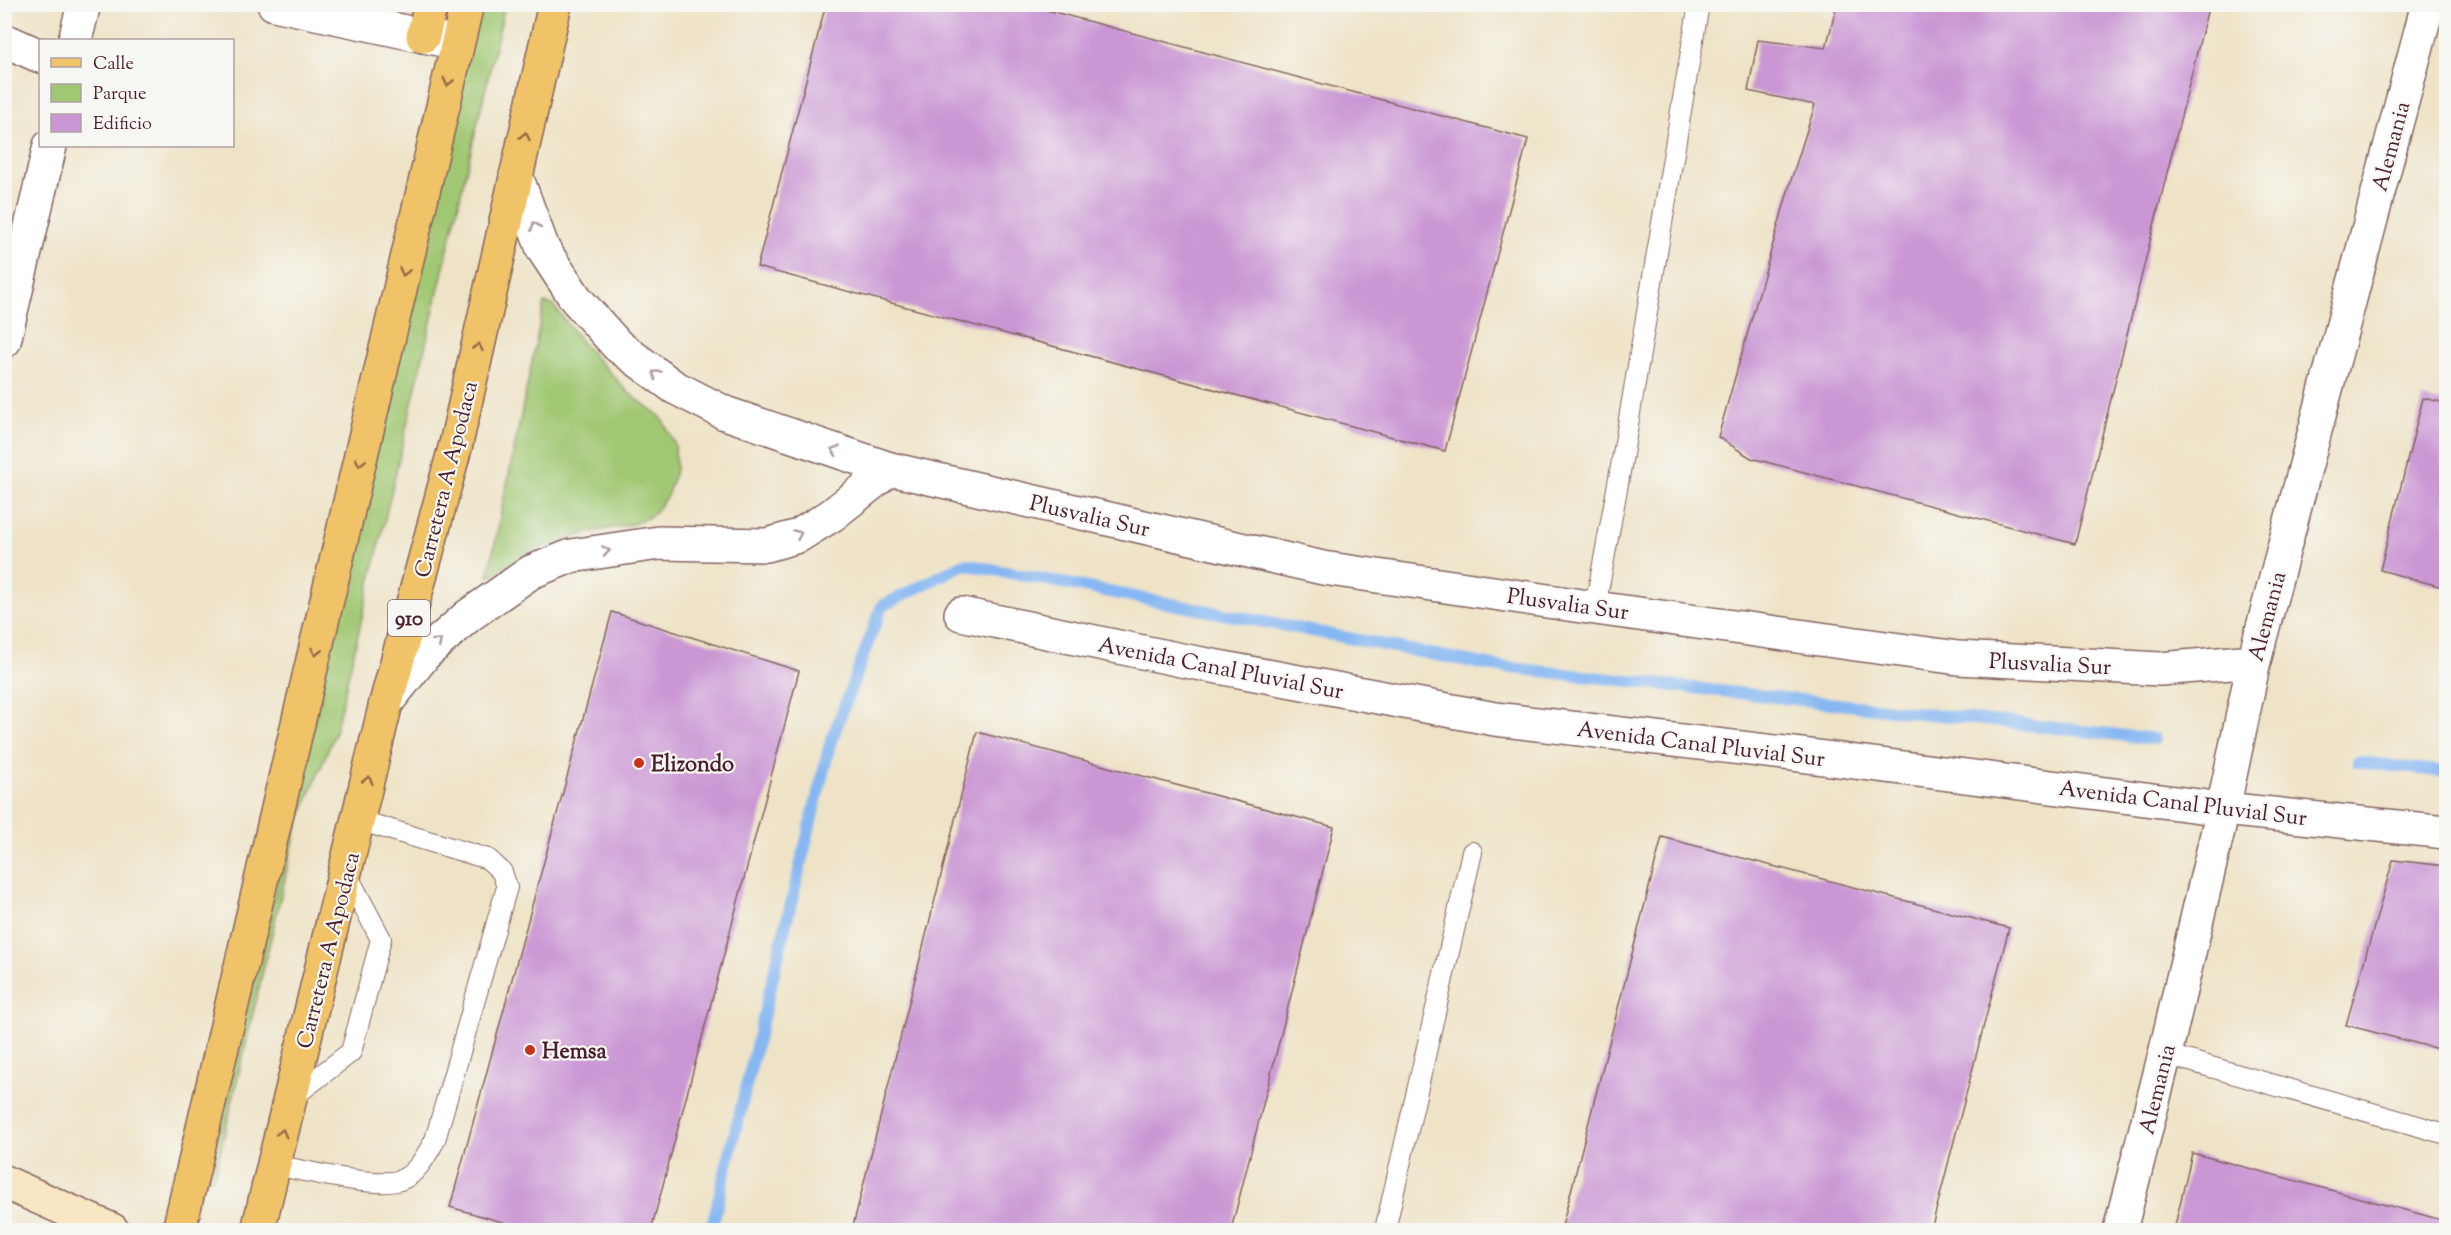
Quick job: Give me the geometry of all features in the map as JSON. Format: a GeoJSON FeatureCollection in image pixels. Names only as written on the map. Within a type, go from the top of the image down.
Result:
{"type":"FeatureCollection","features":[{"type":"Feature","properties":{"kind":"main road"},"geometry":{"type":"LineString","coordinates":[[423,36],[431,4]]}},
{"type":"Feature","properties":{"kind":"main road"},"geometry":{"type":"LineString","coordinates":[[179,1230],[467,4]]}},
{"type":"Feature","properties":{"kind":"main road","name":"Carretera A Apodaca"},"geometry":{"type":"LineString","coordinates":[[258,1230],[386,703],[456,444],[555,4]]}},
{"type":"Feature","properties":{"kind":"main road"},"geometry":{"type":"LineString","coordinates":[[4,1182],[112,1230]]}},
{"type":"Feature","properties":{"kind":"street"},"geometry":{"type":"LineString","coordinates":[[75,39],[84,4]]}},
{"type":"Feature","properties":{"kind":"street"},"geometry":{"type":"LineString","coordinates":[[274,4],[457,43]]}},
{"type":"Feature","properties":{"kind":"street","name":"Alemania"},"geometry":{"type":"LineString","coordinates":[[2120,1230],[2165,1054],[2223,809],[2254,661],[2428,4]]}},
{"type":"Feature","properties":{"kind":"street"},"geometry":{"type":"LineString","coordinates":[[4,40],[39,56]]}},
{"type":"Feature","properties":{"kind":"street"},"geometry":{"type":"LineString","coordinates":[[4,341],[8,303],[50,147]]}},
{"type":"Feature","properties":{"kind":"street","name":"Plusvalia Sur"},"geometry":{"type":"LineString","coordinates":[[516,176],[543,249],[576,299],[618,346],[674,387],[725,413],[890,469],[1323,568],[1595,608],[1958,658],[2160,669],[2254,661]]}},
{"type":"Feature","properties":{"kind":"street"},"geometry":{"type":"LineString","coordinates":[[386,703],[424,654],[468,616],[531,572],[571,556],[659,543],[767,545],[798,536],[831,515],[890,469]]}},
{"type":"Feature","properties":{"kind":"street","name":"Avenida Canal Pluvial Sur"},"geometry":{"type":"LineString","coordinates":[[961,614],[1181,660],[1495,719],[1793,754],[2223,809],[2446,832]]}},
{"type":"Feature","properties":{"kind":"lane"},"geometry":{"type":"LineString","coordinates":[[1595,608],[1699,4]]}},
{"type":"Feature","properties":{"kind":"lane"},"geometry":{"type":"LineString","coordinates":[[274,1165],[383,1183],[404,1179],[421,1164],[435,1140],[507,887],[502,872],[488,859],[358,820]]}},
{"type":"Feature","properties":{"kind":"lane"},"geometry":{"type":"LineString","coordinates":[[1385,1230],[1472,852]]}},
{"type":"Feature","properties":{"kind":"lane"},"geometry":{"type":"LineString","coordinates":[[290,1099],[351,1052],[381,939],[345,871]]}},
{"type":"Feature","properties":{"kind":"lane"},"geometry":{"type":"LineString","coordinates":[[2165,1054],[2446,1134]]}},
{"type":"Feature","properties":{"kind":"green space"},"geometry":{"type":"Polygon","coordinates":[[[479,5],[505,5],[335,733],[298,823],[216,1170],[212,1179],[208,1181],[479,5]]]}},
{"type":"Feature","properties":{"kind":"green space"},"geometry":{"type":"Polygon","coordinates":[[[544,303],[553,305],[583,344],[629,393],[661,417],[675,445],[676,470],[667,496],[653,515],[633,524],[587,533],[534,550],[488,577],[544,303]]]}},
{"type":"Feature","properties":{"kind":"building"},"geometry":{"type":"Polygon","coordinates":[[[826,4],[1024,4],[1528,139],[1445,451],[757,267],[826,4]]]}},
{"type":"Feature","properties":{"kind":"building"},"geometry":{"type":"Polygon","coordinates":[[[1837,4],[2209,4],[2075,544],[1751,458],[1718,437],[1792,177],[1815,105],[1748,91],[1758,40],[1826,48],[1837,4]]]}},
{"type":"Feature","properties":{"kind":"building"},"geometry":{"type":"Polygon","coordinates":[[[2423,398],[2446,403],[2446,588],[2380,570],[2423,398]]]}},
{"type":"Feature","properties":{"kind":"building"},"geometry":{"type":"Polygon","coordinates":[[[612,612],[799,671],[651,1230],[530,1230],[450,1207],[612,612]]]}},
{"type":"Feature","properties":{"kind":"building"},"geometry":{"type":"Polygon","coordinates":[[[977,732],[1334,827],[1231,1230],[852,1230],[977,732]]]}},
{"type":"Feature","properties":{"kind":"building"},"geometry":{"type":"Polygon","coordinates":[[[1662,837],[2009,928],[1931,1230],[1561,1230],[1662,837]]]}},
{"type":"Feature","properties":{"kind":"building"},"geometry":{"type":"Polygon","coordinates":[[[2393,860],[2446,866],[2446,1051],[2346,1025],[2393,860]]]}},
{"type":"Feature","properties":{"kind":"building"},"geometry":{"type":"Polygon","coordinates":[[[2192,1153],[2446,1221],[2446,1230],[2174,1230],[2192,1153]]]}},
{"type":"Feature","properties":{"kind":"waterway"},"geometry":{"type":"LineString","coordinates":[[711,1230],[830,744],[882,606],[964,564],[1493,666],[2155,739]]}},
{"type":"Feature","properties":{"kind":"waterway"},"geometry":{"type":"LineString","coordinates":[[2358,762],[2446,772]]}},
{"type":"Feature","properties":{"kind":"place","name":"Elizondo"},"geometry":{"type":"Point","coordinates":[639,763]}},
{"type":"Feature","properties":{"kind":"place","name":"Hemsa"},"geometry":{"type":"Point","coordinates":[530,1050]}}]}
